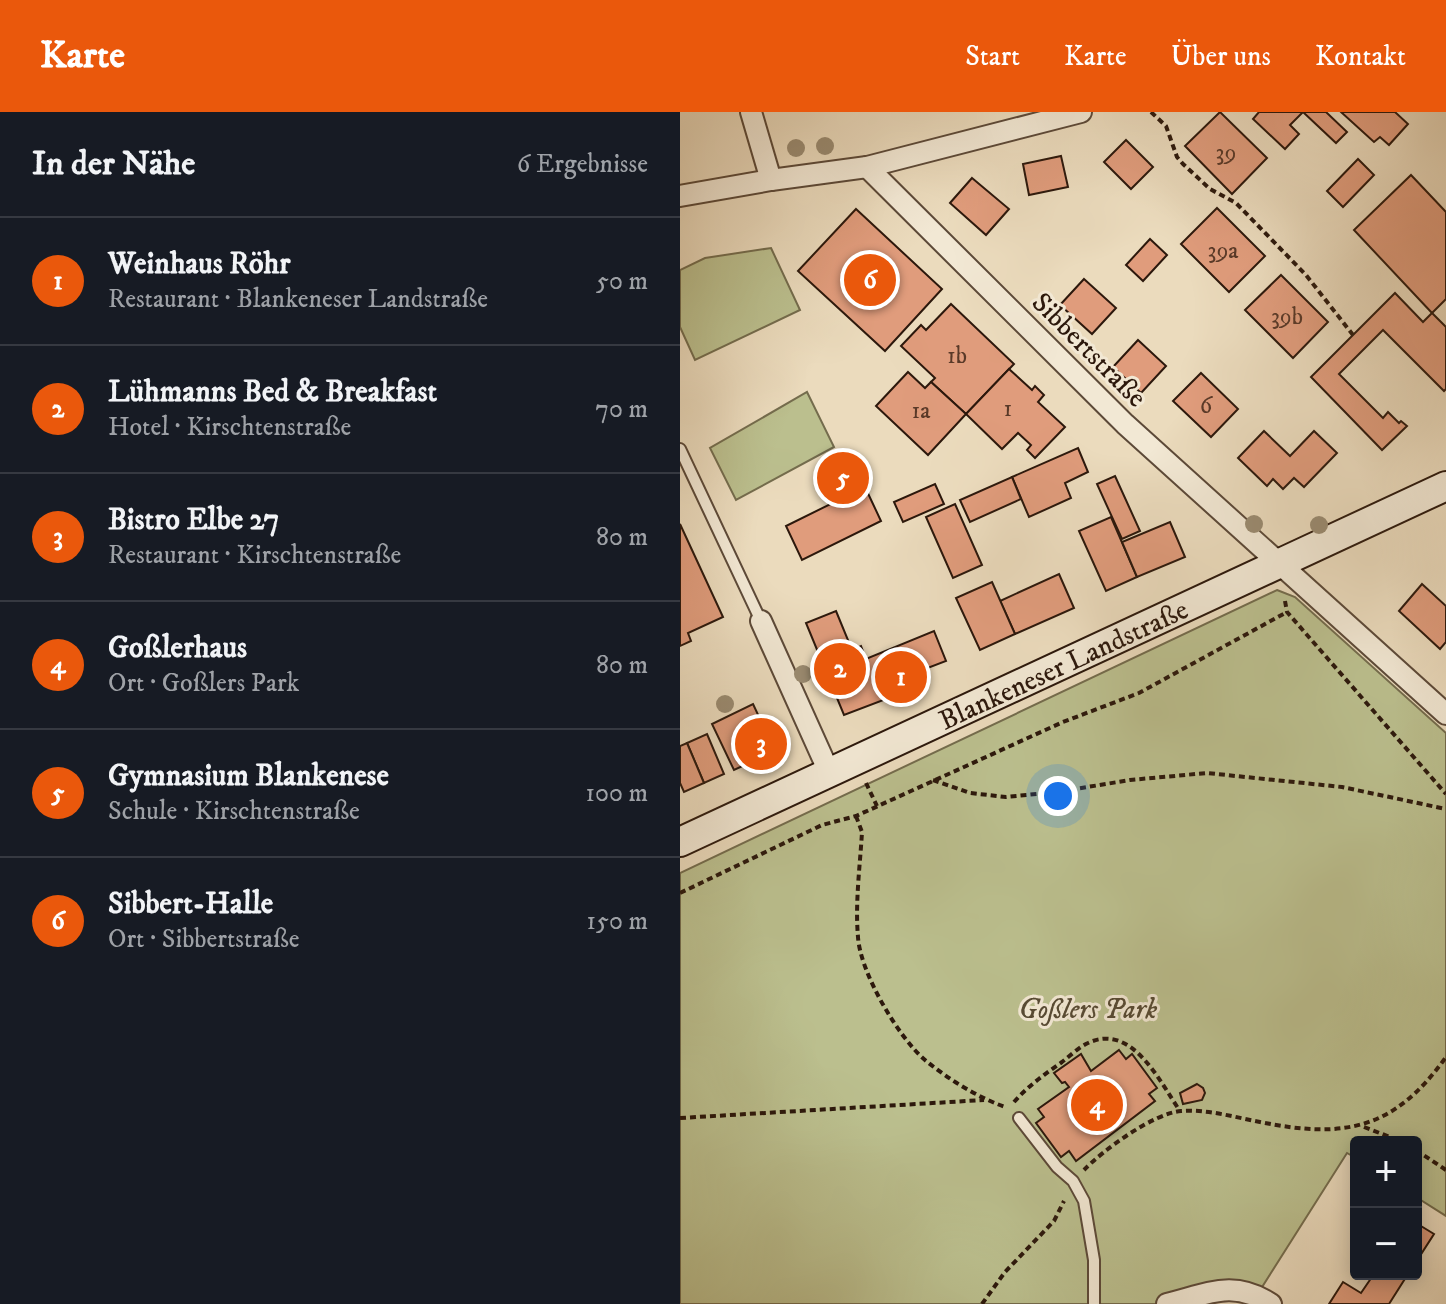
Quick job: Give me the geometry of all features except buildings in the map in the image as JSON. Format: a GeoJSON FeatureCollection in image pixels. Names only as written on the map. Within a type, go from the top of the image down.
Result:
{"type":"FeatureCollection","features":[{"type":"Feature","properties":{"kind":"main road","name":"Blankeneser Landstraße"},"geometry":{"type":"LineString","coordinates":[[680,842],[1446,486]]}},
{"type":"Feature","properties":{"kind":"street"},"geometry":{"type":"LineString","coordinates":[[751,112],[771,180]]}},
{"type":"Feature","properties":{"kind":"street"},"geometry":{"type":"LineString","coordinates":[[680,196],[867,167],[1081,112]]}},
{"type":"Feature","properties":{"kind":"street","name":"Sibbertstraße"},"geometry":{"type":"LineString","coordinates":[[867,167],[1125,424],[1446,714]]}},
{"type":"Feature","properties":{"kind":"street"},"geometry":{"type":"LineString","coordinates":[[761,621],[829,772]]}},
{"type":"Feature","properties":{"kind":"street"},"geometry":{"type":"LineString","coordinates":[[1167,1304],[1231,1289],[1247,1291],[1271,1304]]}},
{"type":"Feature","properties":{"kind":"lane"},"geometry":{"type":"LineString","coordinates":[[680,449],[761,621]]}},
{"type":"Feature","properties":{"kind":"lane"},"geometry":{"type":"LineString","coordinates":[[1019,1118],[1057,1167],[1073,1181],[1084,1201],[1094,1260],[1094,1304]]}},
{"type":"Feature","properties":{"kind":"path"},"geometry":{"type":"LineString","coordinates":[[1151,112],[1166,126],[1177,157],[1183,164],[1210,189],[1236,203],[1306,275],[1353,335]]}},
{"type":"Feature","properties":{"kind":"path"},"geometry":{"type":"LineString","coordinates":[[680,893],[822,825],[856,816],[1063,722],[1139,693],[1287,612],[1446,794]]}},
{"type":"Feature","properties":{"kind":"path"},"geometry":{"type":"LineString","coordinates":[[933,780],[970,793],[1006,797],[1207,773],[1342,787],[1446,809]]}},
{"type":"Feature","properties":{"kind":"path"},"geometry":{"type":"LineString","coordinates":[[856,816],[862,832],[857,940],[866,970],[887,1014],[924,1059],[986,1100],[1008,1109],[1025,1088],[1088,1042],[1109,1039],[1125,1043],[1139,1052],[1180,1111]]}},
{"type":"Feature","properties":{"kind":"path"},"geometry":{"type":"LineString","coordinates":[[1362,1126],[1406,1101],[1430,1079],[1446,1057]]}},
{"type":"Feature","properties":{"kind":"path"},"geometry":{"type":"LineString","coordinates":[[680,1117],[986,1100]]}},
{"type":"Feature","properties":{"kind":"path"},"geometry":{"type":"LineString","coordinates":[[982,1304],[1005,1272],[1054,1221],[1073,1181],[1091,1163],[1154,1117],[1180,1111],[1215,1113],[1299,1130],[1362,1126],[1388,1136]]}},
{"type":"Feature","properties":{"kind":"path"},"geometry":{"type":"LineString","coordinates":[[1422,1154],[1446,1170]]}},
{"type":"Feature","properties":{"kind":"green space"},"geometry":{"type":"Polygon","coordinates":[[[771,248],[800,310],[695,360],[680,327],[680,270],[705,258],[771,248]]]}},
{"type":"Feature","properties":{"kind":"green space"},"geometry":{"type":"Polygon","coordinates":[[[807,392],[834,447],[736,500],[710,448],[807,392]]]}},
{"type":"Feature","properties":{"kind":"green space","name":"Goßlers Park"},"geometry":{"type":"Polygon","coordinates":[[[1277,590],[1295,597],[1446,733],[1446,1216],[1422,1201],[1422,1136],[1350,1136],[1350,1155],[1347,1153],[1257,1295],[1169,1304],[680,1304],[680,873],[1277,590]]]}},
{"type":"Feature","properties":{"kind":"place","name":"Sibbert-Halle"},"geometry":{"type":"Point","coordinates":[870,280]}},
{"type":"Feature","properties":{"kind":"place","name":"Gymnasium Blankenese"},"geometry":{"type":"Point","coordinates":[843,478]}},
{"type":"Feature","properties":{"kind":"place","name":"Lühmanns Bed & Breakfast"},"geometry":{"type":"Point","coordinates":[840,669]}},
{"type":"Feature","properties":{"kind":"place","name":"Weinhaus Röhr"},"geometry":{"type":"Point","coordinates":[901,677]}},
{"type":"Feature","properties":{"kind":"place","name":"Bistro Elbe 27"},"geometry":{"type":"Point","coordinates":[761,744]}},
{"type":"Feature","properties":{"kind":"place","name":"Goßlerhaus"},"geometry":{"type":"Point","coordinates":[1097,1105]}}]}
